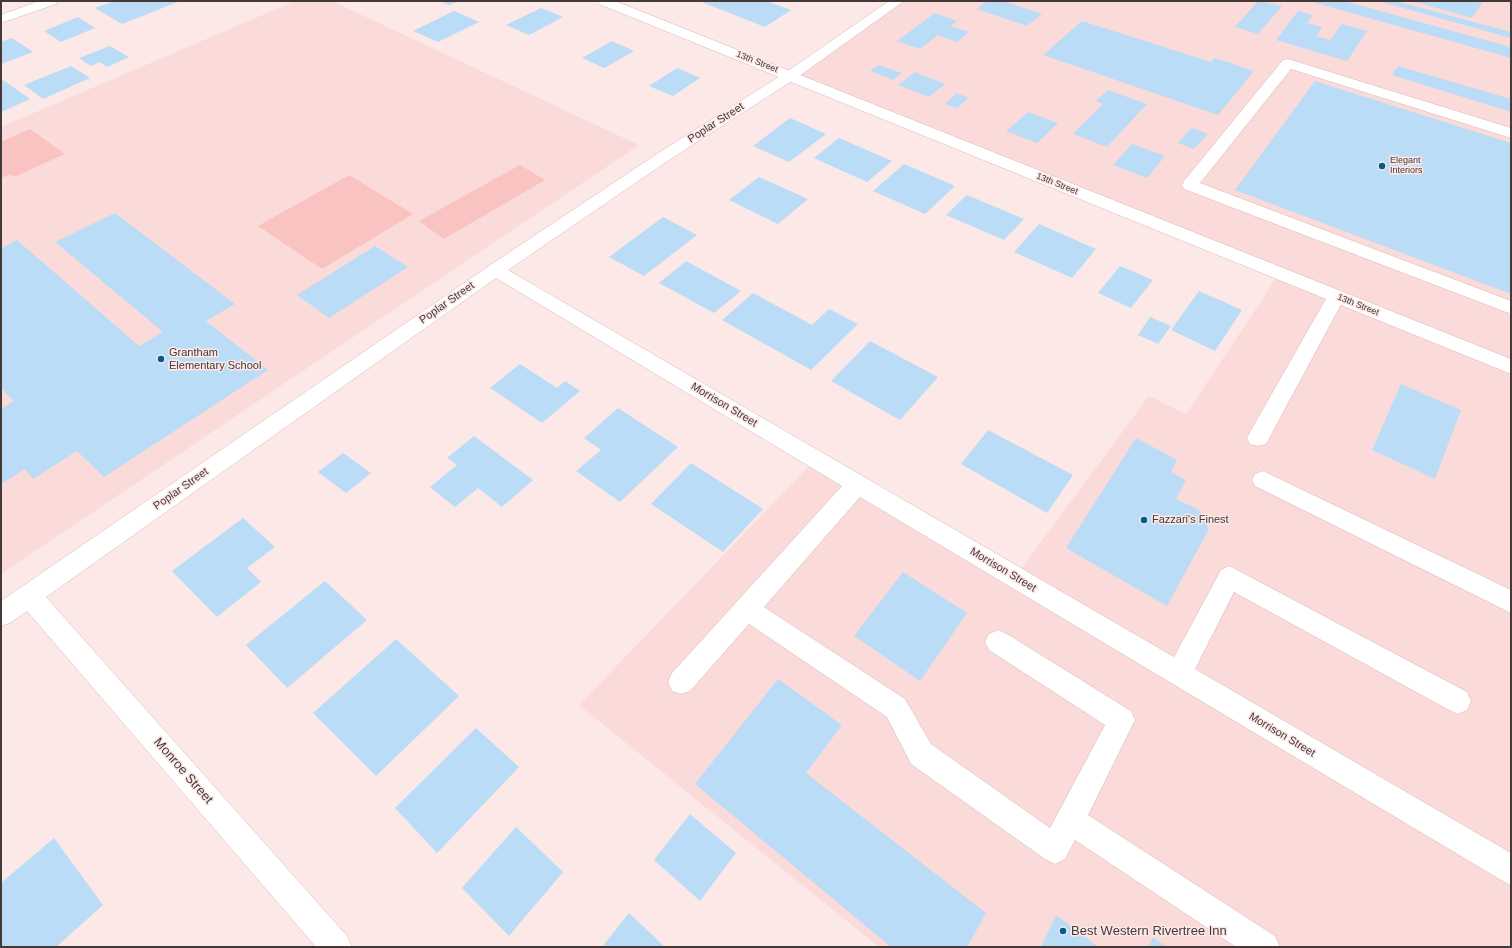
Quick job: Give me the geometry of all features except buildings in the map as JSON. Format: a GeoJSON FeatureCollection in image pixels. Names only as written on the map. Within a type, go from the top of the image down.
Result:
{"type":"FeatureCollection","features":[{"type":"Feature","properties":{"kind":"street"},"geometry":{"type":"LineString","coordinates":[[1,19],[51,1]]}},
{"type":"Feature","properties":{"kind":"street","name":"13th Street"},"geometry":{"type":"LineString","coordinates":[[604,1],[1511,367]]}},
{"type":"Feature","properties":{"kind":"street","name":"Poplar Street"},"geometry":{"type":"LineString","coordinates":[[1,615],[495,270],[663,156],[790,76],[898,1]]}},
{"type":"Feature","properties":{"kind":"street"},"geometry":{"type":"LineString","coordinates":[[1511,133],[1288,63],[1190,186],[1511,308]]}},
{"type":"Feature","properties":{"kind":"street","name":"Morrison Street"},"geometry":{"type":"LineString","coordinates":[[495,270],[1511,870]]}},
{"type":"Feature","properties":{"kind":"street"},"geometry":{"type":"LineString","coordinates":[[1258,438],[1336,297]]}},
{"type":"Feature","properties":{"kind":"street"},"geometry":{"type":"LineString","coordinates":[[1263,480],[1511,602]]}},
{"type":"Feature","properties":{"kind":"street"},"geometry":{"type":"LineString","coordinates":[[681,682],[858,484]]}},
{"type":"Feature","properties":{"kind":"street"},"geometry":{"type":"LineString","coordinates":[[1179,674],[1230,577],[1458,700]]}},
{"type":"Feature","properties":{"kind":"street","name":"Monroe Street"},"geometry":{"type":"LineString","coordinates":[[29,595],[336,947]]}},
{"type":"Feature","properties":{"kind":"street"},"geometry":{"type":"LineString","coordinates":[[747,608],[896,708],[921,754],[1055,849],[1122,720],[998,642]]}},
{"type":"Feature","properties":{"kind":"street"},"geometry":{"type":"LineString","coordinates":[[1070,820],[1264,947]]}},
{"type":"Feature","properties":{"kind":"shaded area","name":"Grantham Elementary School"},"geometry":{"type":"Polygon","coordinates":[[[295,1],[332,1],[639,145],[1,574],[1,127],[295,1]]]}},
{"type":"Feature","properties":{"kind":"shaded area"},"geometry":{"type":"Polygon","coordinates":[[[898,1],[1511,1],[1511,947],[879,947],[579,705],[816,459],[1015,577],[1149,396],[1186,414],[1279,274],[790,76],[898,1]]]}},
{"type":"Feature","properties":{"kind":"shaded area"},"geometry":{"type":"Polygon","coordinates":[[[30,129],[65,154],[14,177],[10,174],[1,178],[1,142],[30,129]]]}},
{"type":"Feature","properties":{"kind":"shaded area"},"geometry":{"type":"Polygon","coordinates":[[[520,165],[545,180],[444,239],[419,221],[520,165]]]}},
{"type":"Feature","properties":{"kind":"shaded area"},"geometry":{"type":"Polygon","coordinates":[[[349,175],[413,214],[322,269],[258,226],[349,175]]]}},
{"type":"Feature","properties":{"kind":"place","name":"Elegant Interiors"},"geometry":{"type":"Point","coordinates":[1382,166]}},
{"type":"Feature","properties":{"kind":"place","name":"Grantham Elementary School"},"geometry":{"type":"Point","coordinates":[161,359]}},
{"type":"Feature","properties":{"kind":"place","name":"Fazzari's Finest"},"geometry":{"type":"Point","coordinates":[1144,520]}},
{"type":"Feature","properties":{"kind":"place","name":"Best Western Rivertree Inn"},"geometry":{"type":"Point","coordinates":[1063,931]}}]}
